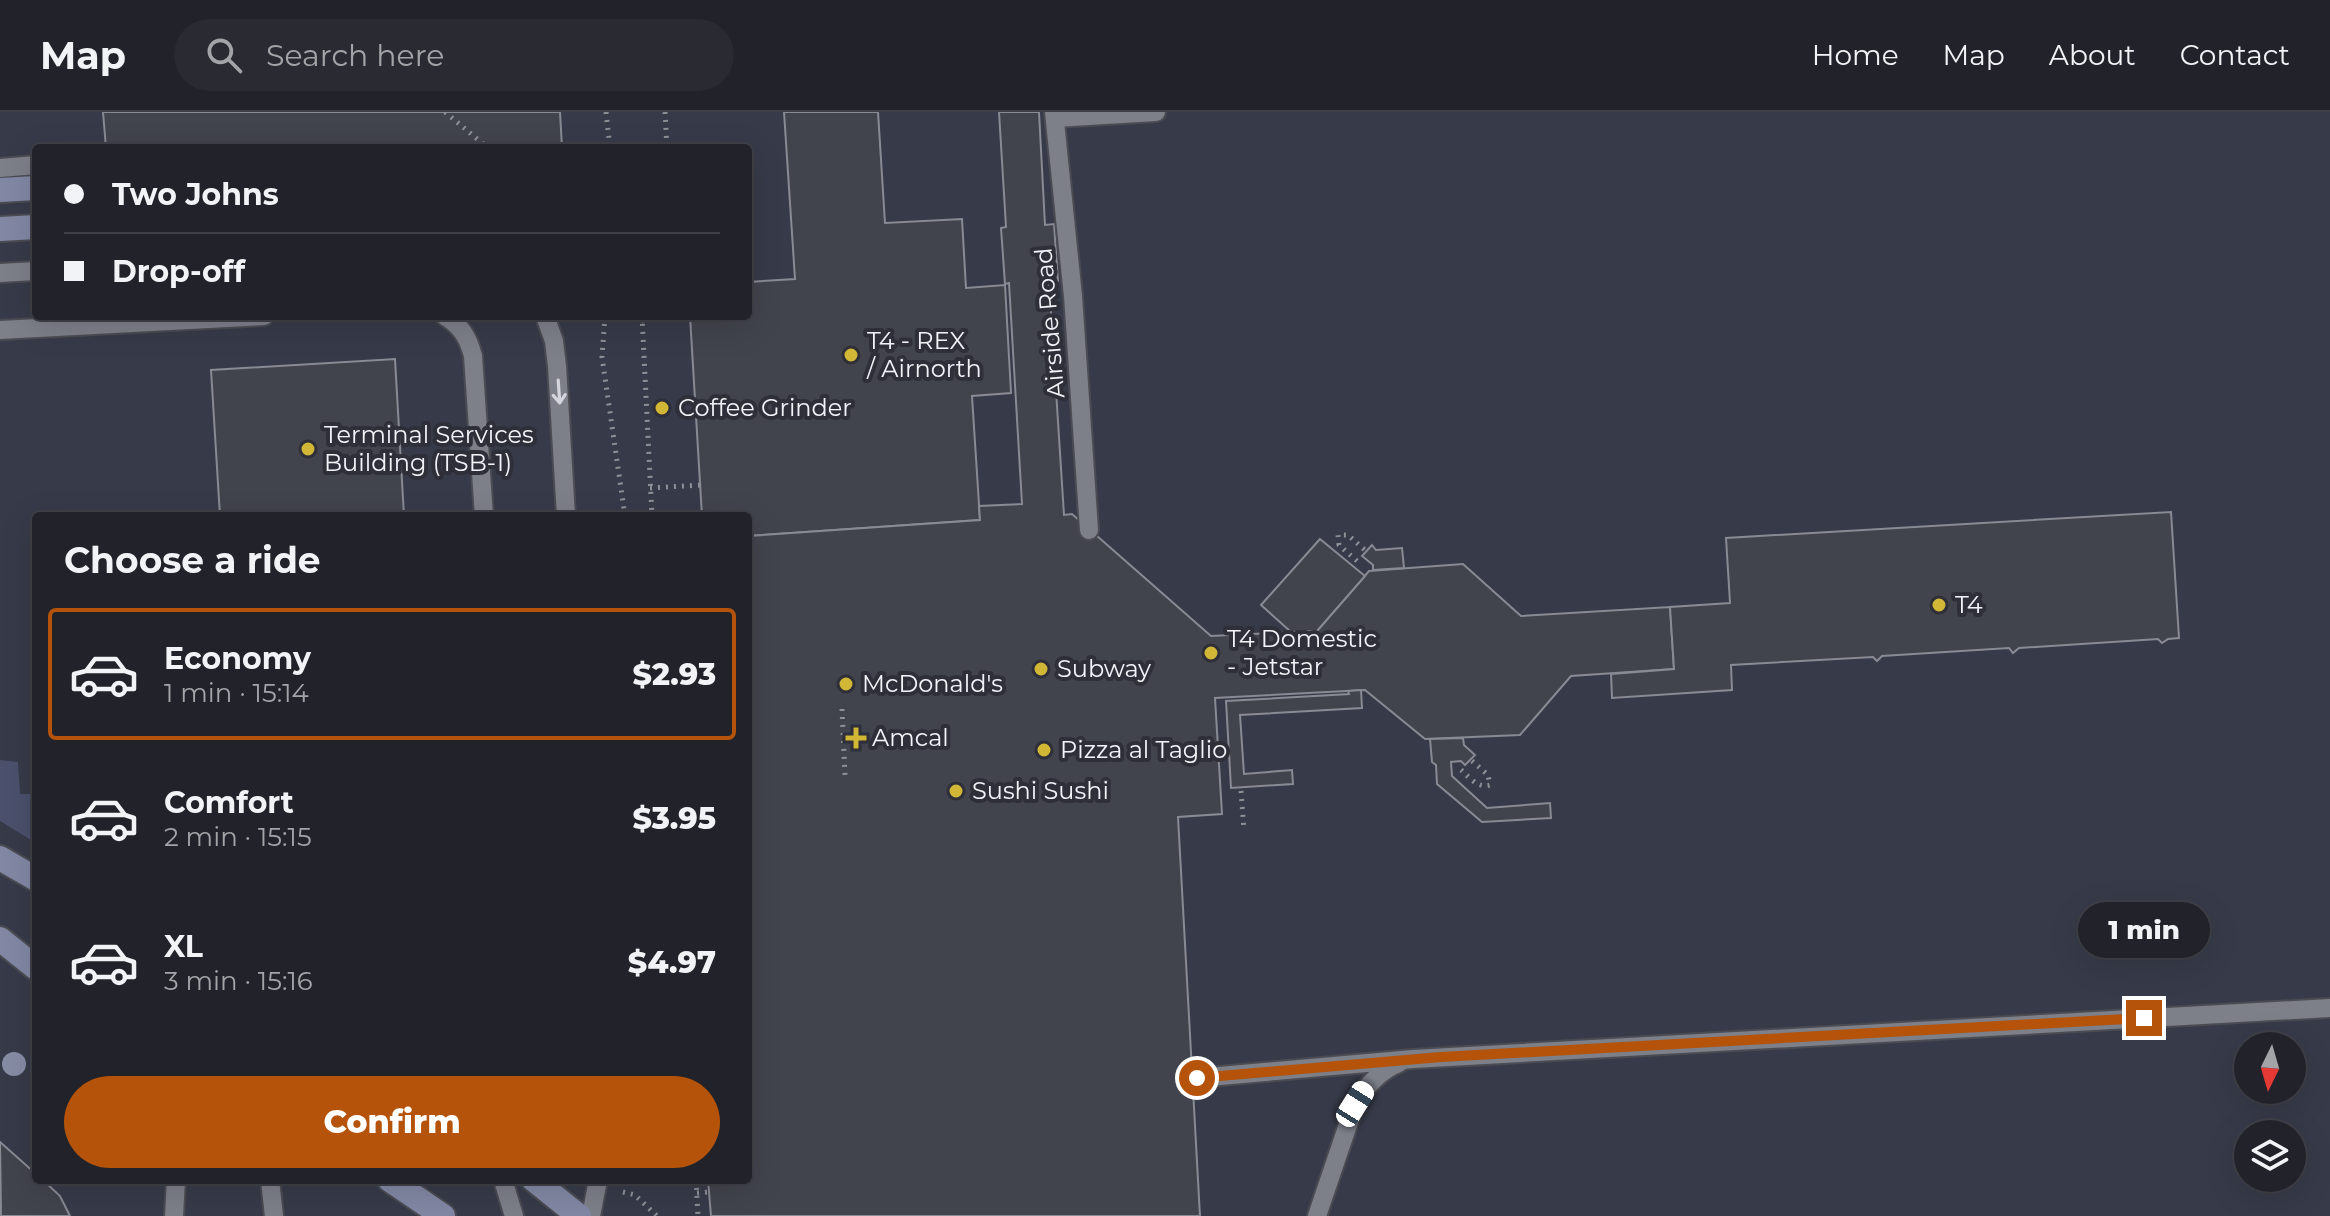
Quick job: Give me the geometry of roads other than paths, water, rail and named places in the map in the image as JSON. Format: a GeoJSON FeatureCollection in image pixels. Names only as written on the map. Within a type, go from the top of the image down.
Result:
{"type":"FeatureCollection","features":[{"type":"Feature","properties":{"kind":"street"},"geometry":{"type":"LineString","coordinates":[[0,190],[32,188]]}},
{"type":"Feature","properties":{"kind":"street"},"geometry":{"type":"LineString","coordinates":[[0,229],[32,227]]}},
{"type":"Feature","properties":{"kind":"street"},"geometry":{"type":"LineString","coordinates":[[0,858],[32,877]]}},
{"type":"Feature","properties":{"kind":"street"},"geometry":{"type":"LineString","coordinates":[[0,939],[32,968]]}},
{"type":"Feature","properties":{"kind":"street"},"geometry":{"type":"LineString","coordinates":[[396,1184],[443,1216]]}},
{"type":"Feature","properties":{"kind":"street"},"geometry":{"type":"LineString","coordinates":[[539,1184],[579,1216]]}},
{"type":"Feature","properties":{"kind":"lane"},"geometry":{"type":"LineString","coordinates":[[1054,115],[1156,112]]}},
{"type":"Feature","properties":{"kind":"lane","name":"Airside Road"},"geometry":{"type":"LineString","coordinates":[[1054,115],[1073,296],[1089,530]]}},
{"type":"Feature","properties":{"kind":"lane"},"geometry":{"type":"LineString","coordinates":[[0,168],[32,165]]}},
{"type":"Feature","properties":{"kind":"lane"},"geometry":{"type":"LineString","coordinates":[[0,273],[32,271]]}},
{"type":"Feature","properties":{"kind":"lane"},"geometry":{"type":"LineString","coordinates":[[0,330],[189,320]]}},
{"type":"Feature","properties":{"kind":"lane"},"geometry":{"type":"LineString","coordinates":[[450,320],[466,335],[475,374]]}},
{"type":"Feature","properties":{"kind":"lane"},"geometry":{"type":"LineString","coordinates":[[468,320],[474,344],[484,512]]}},
{"type":"Feature","properties":{"kind":"lane"},"geometry":{"type":"LineString","coordinates":[[546,320],[554,341],[557,366],[566,512]]}},
{"type":"Feature","properties":{"kind":"lane"},"geometry":{"type":"LineString","coordinates":[[1197,1078],[1413,1059],[2330,1008]]}},
{"type":"Feature","properties":{"kind":"lane"},"geometry":{"type":"LineString","coordinates":[[1317,1216],[1355,1104],[1365,1088],[1379,1075],[1394,1065],[1413,1059]]}},
{"type":"Feature","properties":{"kind":"lane"},"geometry":{"type":"LineString","coordinates":[[174,1216],[176,1184]]}},
{"type":"Feature","properties":{"kind":"lane"},"geometry":{"type":"LineString","coordinates":[[270,1184],[274,1216]]}},
{"type":"Feature","properties":{"kind":"lane"},"geometry":{"type":"LineString","coordinates":[[504,1184],[514,1216]]}},
{"type":"Feature","properties":{"kind":"lane"},"geometry":{"type":"LineString","coordinates":[[591,1216],[597,1184]]}},
{"type":"Feature","properties":{"kind":"place","name":"T4 - REX / Airnorth"},"geometry":{"type":"Point","coordinates":[851,355]}},
{"type":"Feature","properties":{"kind":"place","name":"Coffee Grinder"},"geometry":{"type":"Point","coordinates":[662,408]}},
{"type":"Feature","properties":{"kind":"place","name":"Terminal Services Building (TSB-1)"},"geometry":{"type":"Point","coordinates":[308,449]}},
{"type":"Feature","properties":{"kind":"place","name":"T4"},"geometry":{"type":"Point","coordinates":[1939,605]}},
{"type":"Feature","properties":{"kind":"place","name":"T4 Domestic - Jetstar"},"geometry":{"type":"Point","coordinates":[1211,653]}},
{"type":"Feature","properties":{"kind":"place","name":"Subway"},"geometry":{"type":"Point","coordinates":[1041,669]}},
{"type":"Feature","properties":{"kind":"place","name":"McDonald's"},"geometry":{"type":"Point","coordinates":[846,684]}},
{"type":"Feature","properties":{"kind":"place","name":"Amcal"},"geometry":{"type":"Point","coordinates":[856,738]}},
{"type":"Feature","properties":{"kind":"place","name":"Pizza al Taglio"},"geometry":{"type":"Point","coordinates":[1044,750]}},
{"type":"Feature","properties":{"kind":"place","name":"Sushi Sushi"},"geometry":{"type":"Point","coordinates":[956,791]}}]}
